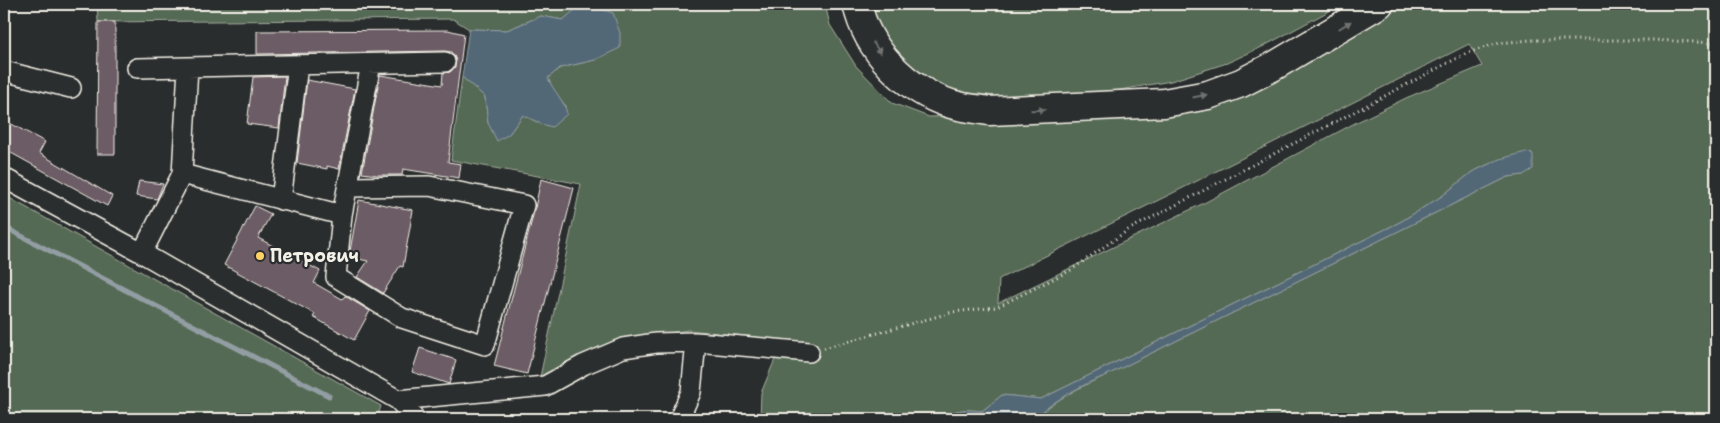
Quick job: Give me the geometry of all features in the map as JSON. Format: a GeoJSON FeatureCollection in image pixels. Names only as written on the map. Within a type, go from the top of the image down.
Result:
{"type":"FeatureCollection","features":[{"type":"Feature","properties":{"kind":"highway"},"geometry":{"type":"LineString","coordinates":[[857,4],[865,27],[874,44],[900,74],[915,86],[941,100],[970,108],[989,110],[1164,103],[1208,95],[1241,83],[1274,66],[1379,4]]}},
{"type":"Feature","properties":{"kind":"street"},"geometry":{"type":"LineString","coordinates":[[137,68],[445,62]]}},
{"type":"Feature","properties":{"kind":"street"},"geometry":{"type":"LineString","coordinates":[[348,187],[429,186],[524,205],[485,345],[402,318],[336,278],[342,215],[372,64]]}},
{"type":"Feature","properties":{"kind":"street"},"geometry":{"type":"LineString","coordinates":[[281,200],[298,65]]}},
{"type":"Feature","properties":{"kind":"street"},"geometry":{"type":"LineString","coordinates":[[142,253],[182,174],[188,67]]}},
{"type":"Feature","properties":{"kind":"street"},"geometry":{"type":"LineString","coordinates":[[4,71],[71,88]]}},
{"type":"Feature","properties":{"kind":"street"},"geometry":{"type":"LineString","coordinates":[[182,174],[342,215]]}},
{"type":"Feature","properties":{"kind":"street"},"geometry":{"type":"LineString","coordinates":[[4,178],[142,253],[398,400],[414,416],[414,419]]}},
{"type":"Feature","properties":{"kind":"street"},"geometry":{"type":"LineString","coordinates":[[398,400],[545,386],[584,365],[623,348],[656,342],[696,342],[809,352]]}},
{"type":"Feature","properties":{"kind":"street"},"geometry":{"type":"LineString","coordinates":[[679,419],[691,392],[696,342]]}},
{"type":"Feature","properties":{"kind":"path"},"geometry":{"type":"LineString","coordinates":[[809,352],[953,312],[997,307],[1072,270],[1128,230],[1467,53],[1499,43],[1530,40],[1654,40],[1716,43]]}},
{"type":"Feature","properties":{"kind":"green space"},"geometry":{"type":"Polygon","coordinates":[[[97,4],[825,4],[830,25],[856,66],[892,103],[929,117],[1168,111],[1326,44],[1399,4],[1716,4],[1716,419],[1034,419],[1059,400],[1088,384],[1508,177],[1523,175],[1500,159],[1472,172],[1442,196],[1400,222],[1041,399],[1002,395],[982,411],[957,411],[945,419],[760,419],[761,393],[783,340],[688,330],[633,339],[581,357],[540,377],[581,184],[451,160],[462,77],[485,97],[488,123],[509,134],[523,115],[541,124],[566,106],[554,92],[548,78],[560,68],[595,60],[578,8],[563,20],[541,16],[507,30],[469,29],[453,19],[98,22],[97,4]],[[1469,44],[999,279],[998,303],[1204,203],[1406,98],[1482,66],[1469,44]]]}},
{"type":"Feature","properties":{"kind":"green space"},"geometry":{"type":"Polygon","coordinates":[[[866,4],[1342,4],[1264,46],[1227,63],[1171,81],[1114,91],[1004,97],[953,91],[907,65],[882,35],[866,4]]]}},
{"type":"Feature","properties":{"kind":"green space"},"geometry":{"type":"Polygon","coordinates":[[[4,195],[381,406],[377,419],[4,419],[4,195]]]}},
{"type":"Feature","properties":{"kind":"green space"},"geometry":{"type":"Polygon","coordinates":[[[565,413],[583,416],[583,419],[548,419],[565,413]]]}},
{"type":"Feature","properties":{"kind":"water"},"geometry":{"type":"Polygon","coordinates":[[[591,6],[613,13],[620,33],[620,48],[595,60],[560,68],[548,78],[564,105],[567,114],[552,127],[523,115],[509,134],[497,141],[488,123],[485,97],[462,77],[469,29],[507,30],[541,16],[563,20],[577,8],[591,6]]]}},
{"type":"Feature","properties":{"kind":"water"},"geometry":{"type":"Polygon","coordinates":[[[1526,152],[1533,154],[1533,169],[1523,175],[1508,177],[1107,375],[1087,383],[1059,399],[1034,419],[945,419],[948,415],[957,411],[982,411],[1002,395],[1041,399],[1400,222],[1442,196],[1472,172],[1500,159],[1526,152]]]}},
{"type":"Feature","properties":{"kind":"building"},"geometry":{"type":"Polygon","coordinates":[[[98,22],[115,22],[115,154],[97,154],[98,22]]]}},
{"type":"Feature","properties":{"kind":"building"},"geometry":{"type":"Polygon","coordinates":[[[448,30],[464,34],[448,162],[461,164],[459,178],[403,169],[402,175],[362,173],[380,75],[442,85],[443,73],[450,72],[455,67],[456,61],[451,52],[257,54],[257,31],[448,30]]]}},
{"type":"Feature","properties":{"kind":"building"},"geometry":{"type":"Polygon","coordinates":[[[285,76],[279,128],[247,124],[253,77],[285,76]]]}},
{"type":"Feature","properties":{"kind":"building"},"geometry":{"type":"Polygon","coordinates":[[[307,80],[355,89],[339,169],[327,166],[327,169],[297,163],[307,80]]]}},
{"type":"Feature","properties":{"kind":"building"},"geometry":{"type":"Polygon","coordinates":[[[4,120],[45,142],[39,153],[112,196],[107,206],[4,149],[4,120]]]}},
{"type":"Feature","properties":{"kind":"building"},"geometry":{"type":"Polygon","coordinates":[[[541,179],[574,188],[527,374],[494,366],[541,179]]]}},
{"type":"Feature","properties":{"kind":"building"},"geometry":{"type":"Polygon","coordinates":[[[139,181],[163,184],[157,199],[136,196],[139,181]]]}},
{"type":"Feature","properties":{"kind":"building"},"geometry":{"type":"Polygon","coordinates":[[[359,200],[413,210],[403,267],[400,266],[383,293],[357,277],[368,261],[349,257],[359,200]]]}},
{"type":"Feature","properties":{"kind":"building","name":"Петрович"},"geometry":{"type":"Polygon","coordinates":[[[255,206],[271,214],[258,238],[320,271],[314,283],[342,299],[345,296],[370,311],[354,340],[313,317],[315,314],[224,265],[255,206]]]}},
{"type":"Feature","properties":{"kind":"building"},"geometry":{"type":"Polygon","coordinates":[[[420,348],[456,360],[449,384],[412,372],[420,348]]]}},
{"type":"Feature","properties":{"kind":"waterway"},"geometry":{"type":"LineString","coordinates":[[4,227],[329,396]]}},
{"type":"Feature","properties":{"kind":"place","name":"Петрович"},"geometry":{"type":"Point","coordinates":[260,256]}}]}
